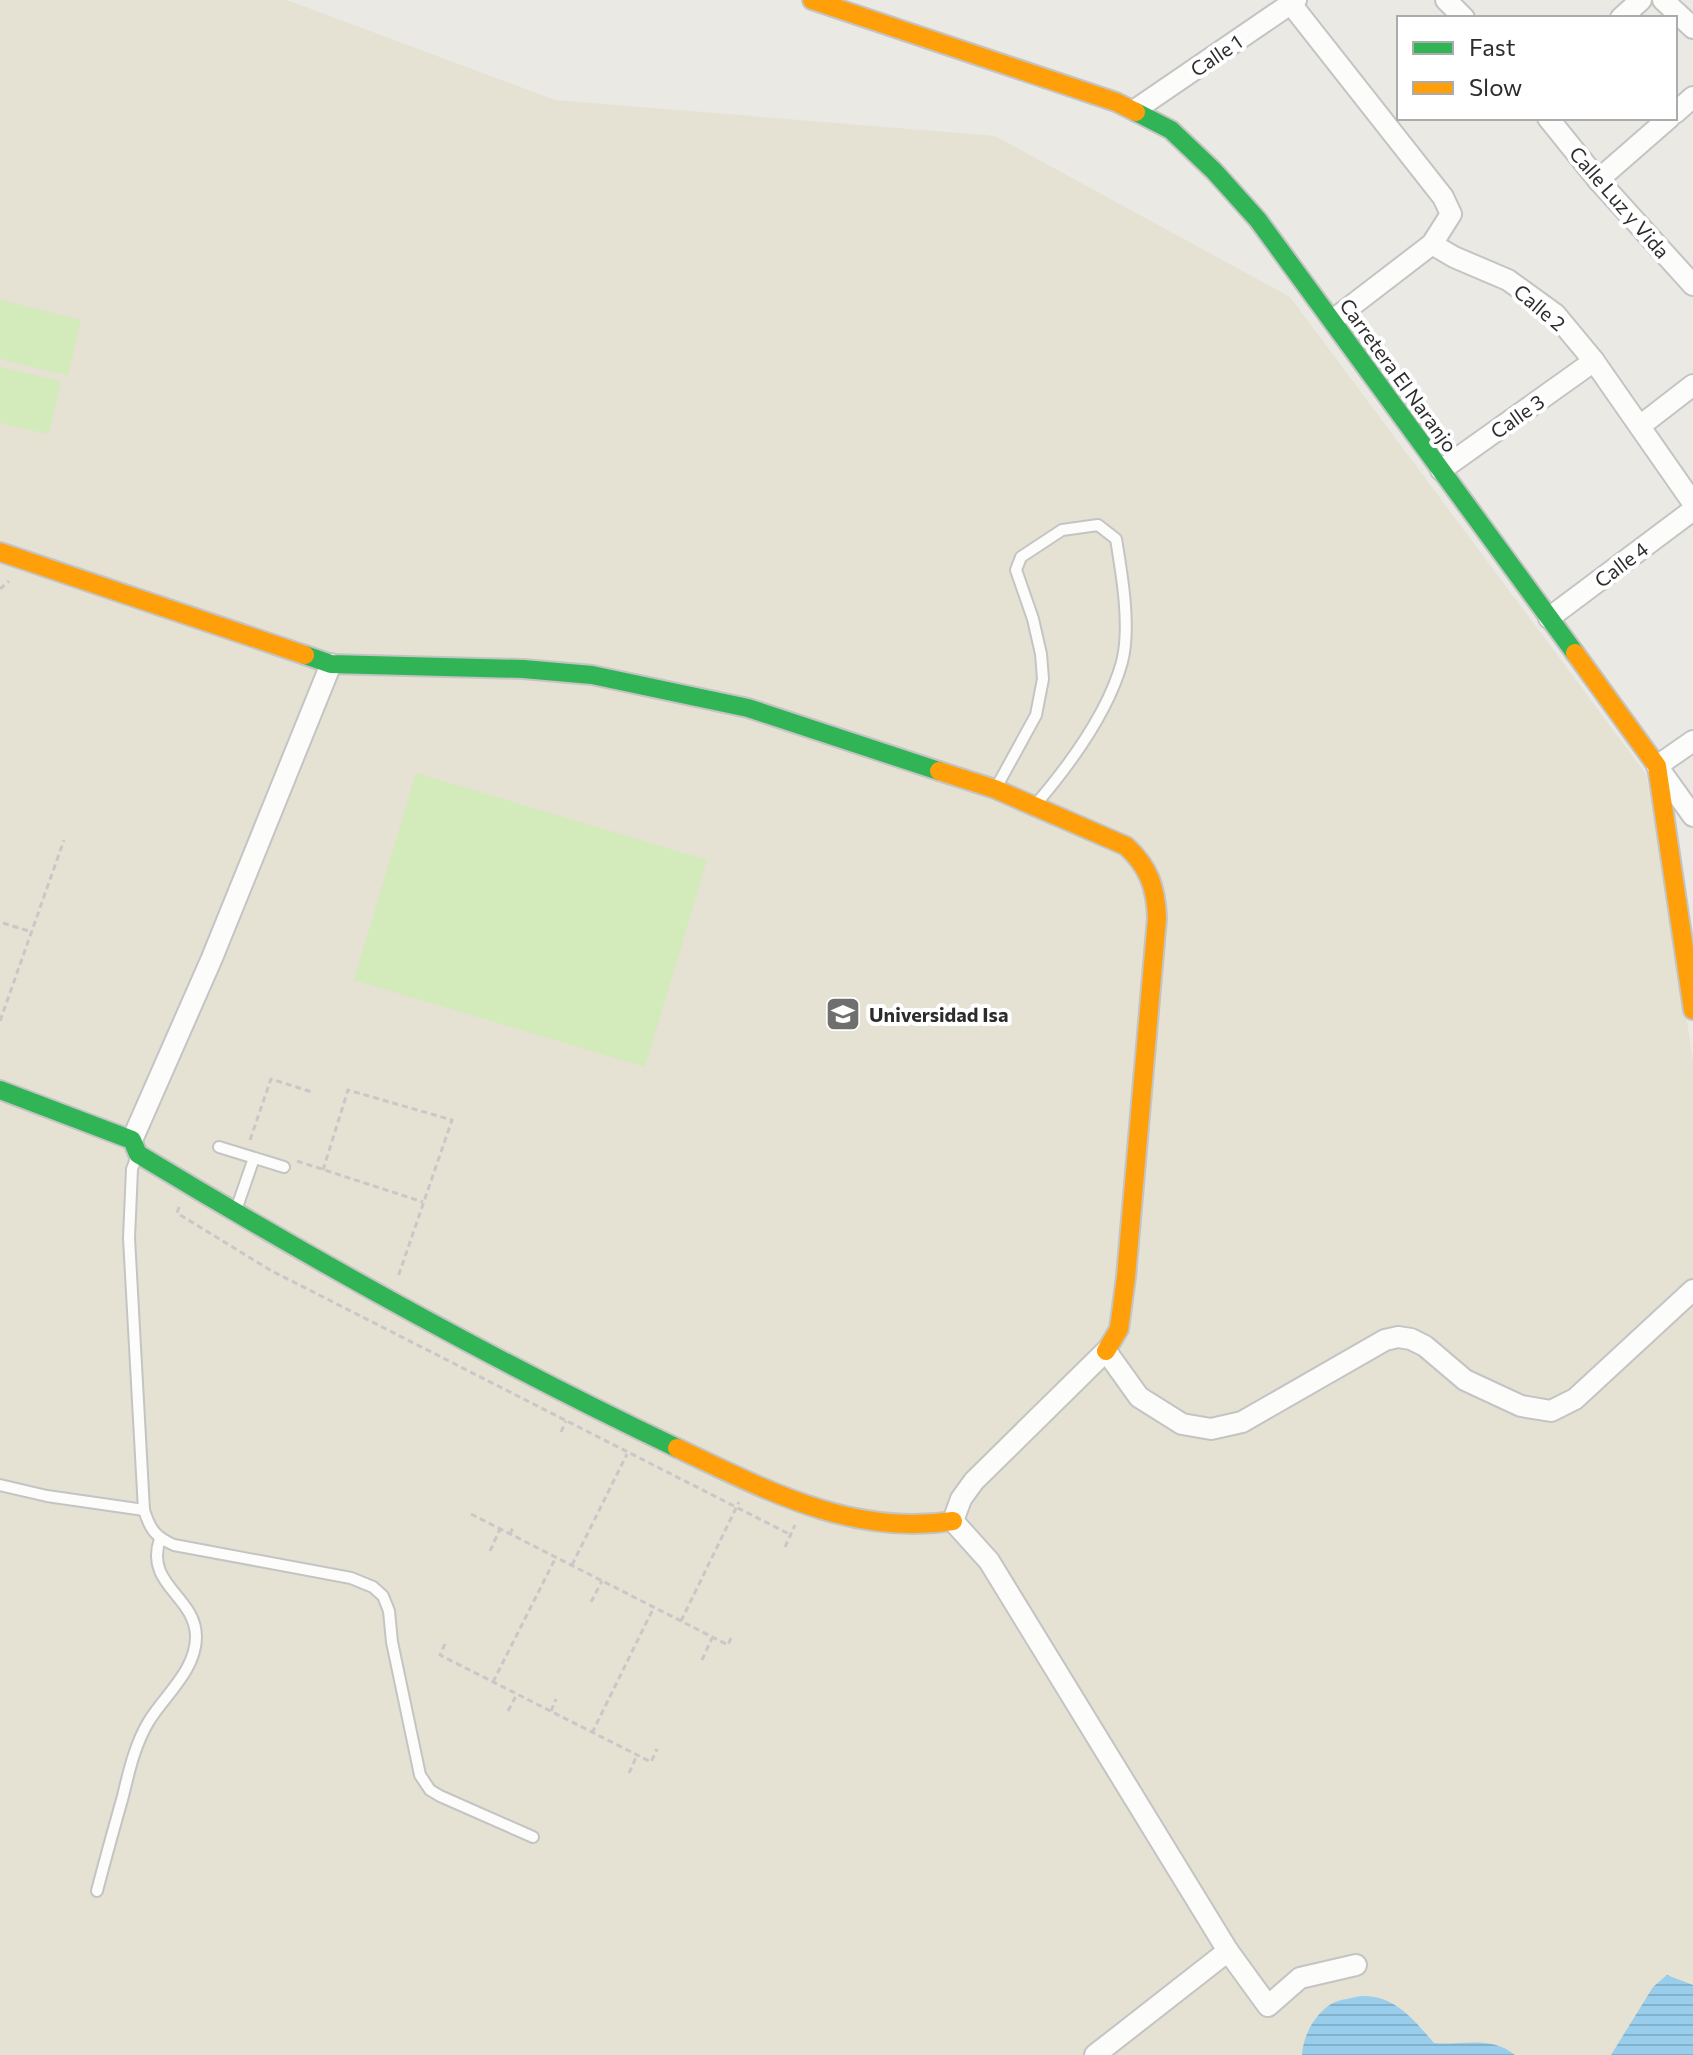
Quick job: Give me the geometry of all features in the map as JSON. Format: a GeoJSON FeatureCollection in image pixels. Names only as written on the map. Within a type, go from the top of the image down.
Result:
{"type":"FeatureCollection","features":[{"type":"Feature","properties":{"kind":"street","name":"Carretera El Naranjo"},"geometry":{"type":"LineString","coordinates":[[812,0],[1135,110],[1171,130],[1214,171],[1258,220],[1657,766],[1690,973],[1693,1010]]}},
{"type":"Feature","properties":{"kind":"street"},"geometry":{"type":"LineString","coordinates":[[1446,0],[1462,16]]}},
{"type":"Feature","properties":{"kind":"street"},"geometry":{"type":"LineString","coordinates":[[1623,16],[1641,0]]}},
{"type":"Feature","properties":{"kind":"street"},"geometry":{"type":"LineString","coordinates":[[1663,0],[1693,28]]}},
{"type":"Feature","properties":{"kind":"street","name":"Calle 1"},"geometry":{"type":"LineString","coordinates":[[1135,110],[1293,2]]}},
{"type":"Feature","properties":{"kind":"street"},"geometry":{"type":"LineString","coordinates":[[1293,2],[1443,197],[1451,214],[1432,244],[1333,320]]}},
{"type":"Feature","properties":{"kind":"street"},"geometry":{"type":"LineString","coordinates":[[1677,111],[1693,97]]}},
{"type":"Feature","properties":{"kind":"street","name":"Calle Luz y Vida"},"geometry":{"type":"LineString","coordinates":[[1550,120],[1598,180],[1689,270]]}},
{"type":"Feature","properties":{"kind":"street"},"geometry":{"type":"LineString","coordinates":[[1598,180],[1667,120]]}},
{"type":"Feature","properties":{"kind":"street","name":"Calle 2"},"geometry":{"type":"LineString","coordinates":[[1432,244],[1508,280],[1555,314],[1594,361],[1693,503]]}},
{"type":"Feature","properties":{"kind":"street","name":"Calle 3"},"geometry":{"type":"LineString","coordinates":[[1441,470],[1594,361]]}},
{"type":"Feature","properties":{"kind":"street"},"geometry":{"type":"LineString","coordinates":[[1640,426],[1693,385]]}},
{"type":"Feature","properties":{"kind":"street","name":"Calle 4"},"geometry":{"type":"LineString","coordinates":[[1549,618],[1693,510]]}},
{"type":"Feature","properties":{"kind":"street"},"geometry":{"type":"LineString","coordinates":[[0,552],[331,664],[523,669],[592,675],[748,708],[995,789],[1126,846],[1141,859],[1152,876],[1157,897],[1156,933],[1119,1329],[1106,1351],[974,1481],[961,1499],[953,1521]]}},
{"type":"Feature","properties":{"kind":"street"},"geometry":{"type":"LineString","coordinates":[[135,1147],[331,664]]}},
{"type":"Feature","properties":{"kind":"street"},"geometry":{"type":"LineString","coordinates":[[1693,741],[1657,766],[1693,816]]}},
{"type":"Feature","properties":{"kind":"street"},"geometry":{"type":"LineString","coordinates":[[0,1090],[135,1147],[235,1212],[466,1342],[749,1481],[842,1516],[921,1527],[953,1521]]}},
{"type":"Feature","properties":{"kind":"street"},"geometry":{"type":"LineString","coordinates":[[1106,1351],[1139,1397],[1182,1424],[1211,1429],[1242,1422],[1385,1340],[1398,1337],[1425,1346],[1465,1380],[1499,1397],[1521,1406],[1551,1411],[1575,1399],[1693,1290]]}},
{"type":"Feature","properties":{"kind":"street"},"geometry":{"type":"LineString","coordinates":[[953,1521],[989,1561],[1228,1951],[1268,2006],[1300,1978],[1356,1965]]}},
{"type":"Feature","properties":{"kind":"street"},"geometry":{"type":"LineString","coordinates":[[1095,2055],[1228,1951]]}},
{"type":"Feature","properties":{"kind":"lane"},"geometry":{"type":"LineString","coordinates":[[995,789],[1036,715],[1043,679],[1033,619],[1016,570],[1021,557],[1062,530],[1098,525],[1116,539],[1125,616],[1123,659],[1099,715],[1036,805]]}},
{"type":"Feature","properties":{"kind":"lane"},"geometry":{"type":"LineString","coordinates":[[135,1147],[129,1238],[144,1510],[151,1530],[160,1539],[174,1545],[351,1578],[373,1587],[383,1596],[389,1611],[420,1775],[425,1784],[440,1796],[533,1837]]}},
{"type":"Feature","properties":{"kind":"lane"},"geometry":{"type":"LineString","coordinates":[[219,1147],[284,1167]]}},
{"type":"Feature","properties":{"kind":"lane"},"geometry":{"type":"LineString","coordinates":[[235,1212],[250,1156]]}},
{"type":"Feature","properties":{"kind":"lane"},"geometry":{"type":"LineString","coordinates":[[0,1485],[47,1496],[144,1510]]}},
{"type":"Feature","properties":{"kind":"lane"},"geometry":{"type":"LineString","coordinates":[[97,1891],[136,1747],[194,1653],[196,1634],[190,1616],[156,1564],[155,1553],[160,1539]]}},
{"type":"Feature","properties":{"kind":"path"},"geometry":{"type":"LineString","coordinates":[[0,1021],[64,840]]}},
{"type":"Feature","properties":{"kind":"path"},"geometry":{"type":"LineString","coordinates":[[3,923],[32,932]]}},
{"type":"Feature","properties":{"kind":"path"},"geometry":{"type":"LineString","coordinates":[[250,1156],[271,1079],[312,1092]]}},
{"type":"Feature","properties":{"kind":"path"},"geometry":{"type":"LineString","coordinates":[[323,1170],[348,1090],[452,1120],[390,1299]]}},
{"type":"Feature","properties":{"kind":"path"},"geometry":{"type":"LineString","coordinates":[[284,1167],[287,1158],[423,1202]]}},
{"type":"Feature","properties":{"kind":"path"},"geometry":{"type":"LineString","coordinates":[[186,1183],[177,1213],[256,1262],[791,1535]]}},
{"type":"Feature","properties":{"kind":"path"},"geometry":{"type":"LineString","coordinates":[[572,1565],[640,1430]]}},
{"type":"Feature","properties":{"kind":"path"},"geometry":{"type":"LineString","coordinates":[[681,1621],[749,1481]]}},
{"type":"Feature","properties":{"kind":"path"},"geometry":{"type":"LineString","coordinates":[[471,1514],[728,1645],[731,1638]]}},
{"type":"Feature","properties":{"kind":"path"},"geometry":{"type":"LineString","coordinates":[[510,1534],[514,1525]]}},
{"type":"Feature","properties":{"kind":"path"},"geometry":{"type":"LineString","coordinates":[[490,1551],[500,1529]]}},
{"type":"Feature","properties":{"kind":"path"},"geometry":{"type":"LineString","coordinates":[[493,1682],[556,1557]]}},
{"type":"Feature","properties":{"kind":"path"},"geometry":{"type":"LineString","coordinates":[[591,1602],[602,1581]]}},
{"type":"Feature","properties":{"kind":"path"},"geometry":{"type":"LineString","coordinates":[[620,1590],[623,1583]]}},
{"type":"Feature","properties":{"kind":"path"},"geometry":{"type":"LineString","coordinates":[[592,1733],[654,1607]]}},
{"type":"Feature","properties":{"kind":"path"},"geometry":{"type":"LineString","coordinates":[[702,1660],[713,1637]]}},
{"type":"Feature","properties":{"kind":"path"},"geometry":{"type":"LineString","coordinates":[[445,1644],[440,1655],[592,1733],[651,1762],[657,1749]]}},
{"type":"Feature","properties":{"kind":"path"},"geometry":{"type":"LineString","coordinates":[[508,1711],[517,1694]]}},
{"type":"Feature","properties":{"kind":"path"},"geometry":{"type":"LineString","coordinates":[[551,1711],[556,1699]]}},
{"type":"Feature","properties":{"kind":"path"},"geometry":{"type":"LineString","coordinates":[[629,1773],[637,1755]]}},
{"type":"Feature","properties":{"kind":"shaded area","name":"Universidad Isa"},"geometry":{"type":"Polygon","coordinates":[[[0,0],[287,0],[555,100],[995,136],[1290,297],[1646,774],[1693,1063],[1693,2055],[0,2055],[0,0]]]}},
{"type":"Feature","properties":{"kind":"green space"},"geometry":{"type":"Polygon","coordinates":[[[0,300],[81,320],[68,375],[0,359],[0,300]]]}},
{"type":"Feature","properties":{"kind":"green space"},"geometry":{"type":"Polygon","coordinates":[[[0,367],[61,381],[49,434],[0,423],[0,367]]]}},
{"type":"Feature","properties":{"kind":"green space"},"geometry":{"type":"Polygon","coordinates":[[[416,773],[707,860],[645,1067],[354,980],[416,773]]]}},
{"type":"Feature","properties":{"kind":"water"},"geometry":{"type":"Polygon","coordinates":[[[1667,1975],[1693,1985],[1693,2055],[1611,2055],[1653,1987],[1667,1975]]]}},
{"type":"Feature","properties":{"kind":"water"},"geometry":{"type":"Polygon","coordinates":[[[1361,1996],[1394,2004],[1411,2017],[1434,2043],[1486,2043],[1515,2055],[1302,2055],[1308,2032],[1322,2011],[1335,2002],[1361,1996]]]}},
{"type":"Feature","properties":{"kind":"traffic: fast"},"geometry":{"type":"LineString","coordinates":[[1136,112],[1171,130],[1214,171],[1258,220],[1575,653]]}},
{"type":"Feature","properties":{"kind":"traffic: fast"},"geometry":{"type":"LineString","coordinates":[[305,655],[331,664],[523,669],[592,675],[748,708],[939,771]]}},
{"type":"Feature","properties":{"kind":"traffic: fast"},"geometry":{"type":"LineString","coordinates":[[0,1090],[132,1140],[138,1154],[337,1270],[539,1380],[677,1448]]}},
{"type":"Feature","properties":{"kind":"traffic: slow"},"geometry":{"type":"LineString","coordinates":[[812,0],[1116,102],[1136,112]]}},
{"type":"Feature","properties":{"kind":"traffic: slow"},"geometry":{"type":"LineString","coordinates":[[0,552],[305,655]]}},
{"type":"Feature","properties":{"kind":"traffic: slow"},"geometry":{"type":"LineString","coordinates":[[1575,653],[1657,766],[1693,1010]]}},
{"type":"Feature","properties":{"kind":"traffic: slow"},"geometry":{"type":"LineString","coordinates":[[939,771],[995,789],[1126,846],[1146,870],[1153,888],[1157,918],[1126,1277],[1119,1329],[1106,1351]]}},
{"type":"Feature","properties":{"kind":"traffic: slow"},"geometry":{"type":"LineString","coordinates":[[677,1448],[776,1493],[845,1516],[916,1524],[953,1521]]}},
{"type":"Feature","properties":{"kind":"place","name":"Universidad Isa"},"geometry":{"type":"Point","coordinates":[843,1014]}}]}
